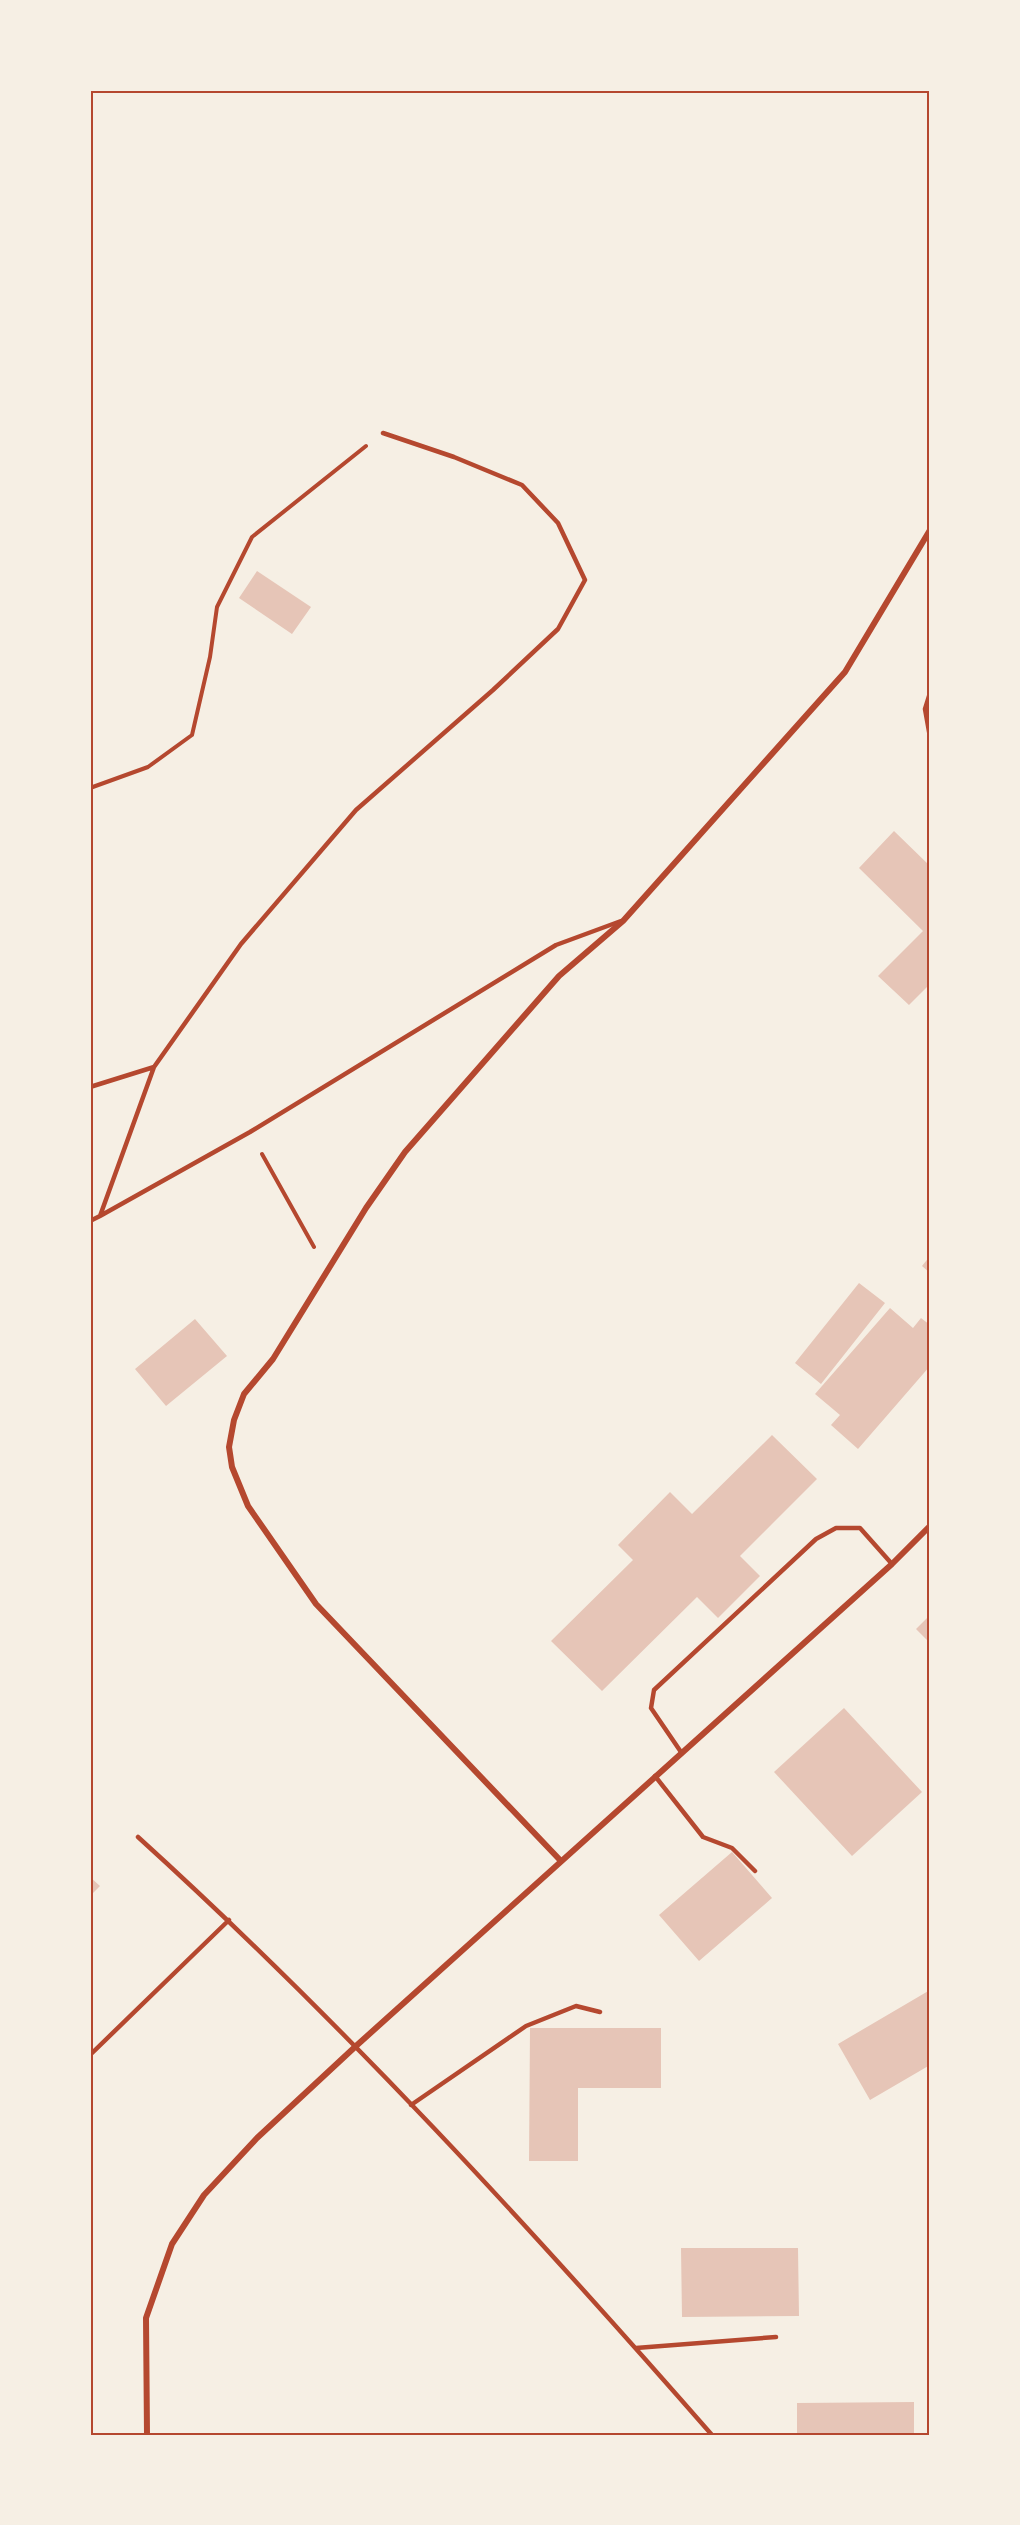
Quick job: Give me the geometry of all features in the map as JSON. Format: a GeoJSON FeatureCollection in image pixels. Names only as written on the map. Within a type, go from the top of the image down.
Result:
{"type":"FeatureCollection","features":[{"type":"Feature","properties":{"kind":"street"},"geometry":{"type":"LineString","coordinates":[[560,1860],[316,1604],[248,1506],[232,1467],[231,1438],[234,1420],[244,1394],[273,1359],[366,1208],[405,1152],[559,976],[623,921],[845,672],[930,530]]}},
{"type":"Feature","properties":{"kind":"street"},"geometry":{"type":"LineString","coordinates":[[147,2435],[146,2318],[172,2244],[204,2195],[257,2138],[356,2046],[560,1860],[892,1564],[930,1526]]}},
{"type":"Feature","properties":{"kind":"lane"},"geometry":{"type":"LineString","coordinates":[[100,1216],[154,1067],[241,944],[356,810],[493,690],[558,629],[585,580],[558,522],[522,485],[454,457],[383,433]]}},
{"type":"Feature","properties":{"kind":"lane"},"geometry":{"type":"LineString","coordinates":[[930,693],[925,710],[930,737]]}},
{"type":"Feature","properties":{"kind":"lane"},"geometry":{"type":"LineString","coordinates":[[90,1221],[250,1132],[556,945],[623,921]]}},
{"type":"Feature","properties":{"kind":"lane"},"geometry":{"type":"LineString","coordinates":[[90,1087],[154,1067]]}},
{"type":"Feature","properties":{"kind":"lane"},"geometry":{"type":"LineString","coordinates":[[681,1752],[651,1708],[654,1690],[816,1539],[836,1528],[860,1528],[892,1564]]}},
{"type":"Feature","properties":{"kind":"lane"},"geometry":{"type":"LineString","coordinates":[[655,1776],[703,1837],[732,1848],[755,1871]]}},
{"type":"Feature","properties":{"kind":"lane"},"geometry":{"type":"LineString","coordinates":[[138,1837],[229,1920],[356,2046],[636,2348],[712,2435]]}},
{"type":"Feature","properties":{"kind":"lane"},"geometry":{"type":"LineString","coordinates":[[90,2055],[229,1920]]}},
{"type":"Feature","properties":{"kind":"lane"},"geometry":{"type":"LineString","coordinates":[[411,2105],[526,2026],[576,2006],[600,2012]]}},
{"type":"Feature","properties":{"kind":"lane"},"geometry":{"type":"LineString","coordinates":[[636,2348],[776,2337]]}},
{"type":"Feature","properties":{"kind":"path"},"geometry":{"type":"LineString","coordinates":[[90,788],[148,767],[192,735],[210,657],[217,607],[252,537],[383,433]]}},
{"type":"Feature","properties":{"kind":"path"},"geometry":{"type":"LineString","coordinates":[[250,1132],[327,1271]]}},
{"type":"Feature","properties":{"kind":"building"},"geometry":{"type":"Polygon","coordinates":[[[257,571],[311,607],[292,634],[239,598],[257,571]]]}},
{"type":"Feature","properties":{"kind":"building"},"geometry":{"type":"Polygon","coordinates":[[[894,831],[930,866],[930,984],[909,1005],[878,976],[923,931],[859,868],[894,831]]]}},
{"type":"Feature","properties":{"kind":"building"},"geometry":{"type":"Polygon","coordinates":[[[930,1256],[930,1273],[922,1266],[930,1256]]]}},
{"type":"Feature","properties":{"kind":"building"},"geometry":{"type":"Polygon","coordinates":[[[859,1283],[885,1303],[821,1384],[795,1363],[859,1283]]]}},
{"type":"Feature","properties":{"kind":"building"},"geometry":{"type":"Polygon","coordinates":[[[890,1308],[913,1328],[921,1318],[930,1325],[930,1366],[858,1449],[831,1425],[840,1415],[815,1394],[890,1308]]]}},
{"type":"Feature","properties":{"kind":"building"},"geometry":{"type":"Polygon","coordinates":[[[195,1319],[227,1356],[166,1406],[135,1369],[195,1319]]]}},
{"type":"Feature","properties":{"kind":"building"},"geometry":{"type":"Polygon","coordinates":[[[772,1435],[817,1479],[740,1556],[760,1576],[718,1618],[697,1597],[602,1691],[551,1641],[633,1560],[618,1545],[670,1492],[692,1514],[772,1435]]]}},
{"type":"Feature","properties":{"kind":"building"},"geometry":{"type":"Polygon","coordinates":[[[930,1615],[930,1643],[916,1629],[930,1615]]]}},
{"type":"Feature","properties":{"kind":"building"},"geometry":{"type":"Polygon","coordinates":[[[844,1708],[922,1792],[852,1856],[774,1772],[844,1708]]]}},
{"type":"Feature","properties":{"kind":"building"},"geometry":{"type":"Polygon","coordinates":[[[732,1852],[772,1898],[699,1961],[659,1915],[732,1852]]]}},
{"type":"Feature","properties":{"kind":"building"},"geometry":{"type":"Polygon","coordinates":[[[90,1877],[100,1886],[90,1896],[90,1877]]]}},
{"type":"Feature","properties":{"kind":"building"},"geometry":{"type":"Polygon","coordinates":[[[930,1990],[930,2065],[870,2100],[838,2044],[930,1990]]]}},
{"type":"Feature","properties":{"kind":"building"},"geometry":{"type":"Polygon","coordinates":[[[530,2028],[661,2028],[661,2088],[578,2088],[578,2161],[529,2161],[530,2028]]]}},
{"type":"Feature","properties":{"kind":"building"},"geometry":{"type":"Polygon","coordinates":[[[681,2248],[798,2248],[799,2316],[682,2317],[681,2248]]]}},
{"type":"Feature","properties":{"kind":"building"},"geometry":{"type":"Polygon","coordinates":[[[914,2402],[914,2435],[797,2435],[797,2403],[914,2402]]]}}]}
